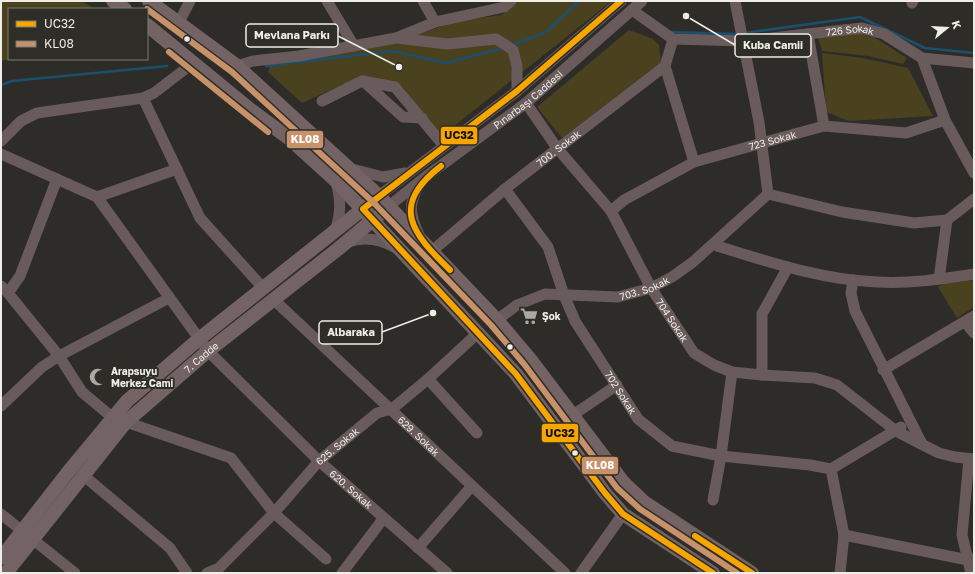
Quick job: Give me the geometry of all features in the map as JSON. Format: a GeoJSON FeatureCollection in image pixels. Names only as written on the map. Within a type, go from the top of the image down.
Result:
{"type":"FeatureCollection","features":[{"type":"Feature","properties":{"kind":"main road"},"geometry":{"type":"LineString","coordinates":[[113,1],[124,8]]}},
{"type":"Feature","properties":{"kind":"main road"},"geometry":{"type":"LineString","coordinates":[[149,1],[178,24],[237,66],[351,169],[389,206],[497,320],[530,359],[623,482],[644,502],[752,573]]}},
{"type":"Feature","properties":{"kind":"main road"},"geometry":{"type":"LineString","coordinates":[[148,26],[252,111],[290,139],[335,180],[479,332],[516,374],[623,514],[713,573]]}},
{"type":"Feature","properties":{"kind":"main road","name":"7. Cadde"},"geometry":{"type":"LineString","coordinates":[[1,558],[27,535],[83,475],[126,422],[208,351],[334,234],[379,196]]}},
{"type":"Feature","properties":{"kind":"main road","name":"7. Cadde"},"geometry":{"type":"LineString","coordinates":[[6,573],[27,535],[112,418],[127,401],[199,339],[347,242],[389,206]]}},
{"type":"Feature","properties":{"kind":"street"},"geometry":{"type":"LineString","coordinates":[[178,24],[190,1]]}},
{"type":"Feature","properties":{"kind":"street"},"geometry":{"type":"LineString","coordinates":[[327,1],[354,46]]}},
{"type":"Feature","properties":{"kind":"street"},"geometry":{"type":"LineString","coordinates":[[423,1],[435,22]]}},
{"type":"Feature","properties":{"kind":"street"},"geometry":{"type":"LineString","coordinates":[[237,66],[253,61],[299,56],[396,38],[435,22],[504,7],[511,1]]}},
{"type":"Feature","properties":{"kind":"street","name":"Pınarbaşı Caddesi"},"geometry":{"type":"LineString","coordinates":[[379,196],[517,91],[621,1]]}},
{"type":"Feature","properties":{"kind":"street","name":"Pınarbaşı Caddesi"},"geometry":{"type":"LineString","coordinates":[[389,206],[424,178],[526,103],[642,1]]}},
{"type":"Feature","properties":{"kind":"street"},"geometry":{"type":"LineString","coordinates":[[735,1],[762,143],[768,194],[842,212],[914,223],[947,220],[974,199]]}},
{"type":"Feature","properties":{"kind":"street"},"geometry":{"type":"LineString","coordinates":[[632,10],[673,39],[665,66],[694,162]]}},
{"type":"Feature","properties":{"kind":"street","name":"726 Sokak"},"geometry":{"type":"LineString","coordinates":[[673,39],[742,39],[862,28],[884,34],[922,58],[974,63]]}},
{"type":"Feature","properties":{"kind":"street"},"geometry":{"type":"LineString","coordinates":[[808,34],[824,126]]}},
{"type":"Feature","properties":{"kind":"street"},"geometry":{"type":"LineString","coordinates":[[396,38],[447,44],[496,39],[514,50],[517,66],[517,91]]}},
{"type":"Feature","properties":{"kind":"street"},"geometry":{"type":"LineString","coordinates":[[922,58],[945,120],[974,173]]}},
{"type":"Feature","properties":{"kind":"street"},"geometry":{"type":"LineString","coordinates":[[1,141],[21,121],[37,113],[143,98],[154,93],[194,63]]}},
{"type":"Feature","properties":{"kind":"street","name":"700. Sokak"},"geometry":{"type":"LineString","coordinates":[[432,251],[505,189],[665,66]]}},
{"type":"Feature","properties":{"kind":"street"},"geometry":{"type":"LineString","coordinates":[[362,81],[403,117],[422,118]]}},
{"type":"Feature","properties":{"kind":"street"},"geometry":{"type":"LineString","coordinates":[[322,101],[362,81],[395,87],[444,146]]}},
{"type":"Feature","properties":{"kind":"street","name":"629. Sokak"},"geometry":{"type":"LineString","coordinates":[[143,98],[200,218],[268,294],[392,409],[472,487],[564,573]]}},
{"type":"Feature","properties":{"kind":"street","name":"704 Sokak"},"geometry":{"type":"LineString","coordinates":[[526,103],[557,148],[611,210],[651,288],[694,353],[714,365],[732,372],[815,378],[837,385],[896,430],[923,445],[944,454],[972,459]]}},
{"type":"Feature","properties":{"kind":"street","name":"723 Sokak"},"geometry":{"type":"LineString","coordinates":[[611,210],[624,200],[694,162],[824,126],[906,133],[945,120]]}},
{"type":"Feature","properties":{"kind":"street"},"geometry":{"type":"LineString","coordinates":[[1,154],[97,196],[177,170]]}},
{"type":"Feature","properties":{"kind":"street"},"geometry":{"type":"LineString","coordinates":[[351,169],[364,174],[383,177],[411,171]]}},
{"type":"Feature","properties":{"kind":"street"},"geometry":{"type":"LineString","coordinates":[[421,239],[410,209],[415,194],[424,178]]}},
{"type":"Feature","properties":{"kind":"street"},"geometry":{"type":"LineString","coordinates":[[57,179],[20,276],[5,290],[59,356],[82,392],[112,418]]}},
{"type":"Feature","properties":{"kind":"street"},"geometry":{"type":"LineString","coordinates":[[334,234],[340,217],[341,207],[335,180]]}},
{"type":"Feature","properties":{"kind":"street","name":"702 Sokak"},"geometry":{"type":"LineString","coordinates":[[505,189],[548,247],[564,295],[575,321],[638,419],[672,446],[721,456],[810,465],[831,469]]}},
{"type":"Feature","properties":{"kind":"street","name":"703. Sokak"},"geometry":{"type":"LineString","coordinates":[[497,320],[517,305],[545,294],[618,297],[651,288],[672,278],[714,245],[768,194]]}},
{"type":"Feature","properties":{"kind":"street","name":"620. Sokak"},"geometry":{"type":"LineString","coordinates":[[97,196],[208,351],[320,461],[447,573]]}},
{"type":"Feature","properties":{"kind":"street"},"geometry":{"type":"LineString","coordinates":[[939,279],[947,220]]}},
{"type":"Feature","properties":{"kind":"street"},"geometry":{"type":"LineString","coordinates":[[347,242],[356,239],[380,240],[400,250]]}},
{"type":"Feature","properties":{"kind":"street"},"geometry":{"type":"LineString","coordinates":[[714,245],[788,267],[853,280],[878,282],[939,279],[974,274]]}},
{"type":"Feature","properties":{"kind":"street"},"geometry":{"type":"LineString","coordinates":[[762,375],[762,314],[788,267]]}},
{"type":"Feature","properties":{"kind":"street"},"geometry":{"type":"LineString","coordinates":[[853,280],[851,293],[855,311],[883,370],[923,445]]}},
{"type":"Feature","properties":{"kind":"street"},"geometry":{"type":"LineString","coordinates":[[1,406],[42,367],[59,356],[169,298]]}},
{"type":"Feature","properties":{"kind":"street"},"geometry":{"type":"LineString","coordinates":[[883,370],[970,319],[974,334]]}},
{"type":"Feature","properties":{"kind":"street","name":"625. Sokak"},"geometry":{"type":"LineString","coordinates":[[207,573],[219,568],[274,513],[320,461],[377,413],[392,409],[428,379],[479,332]]}},
{"type":"Feature","properties":{"kind":"street"},"geometry":{"type":"LineString","coordinates":[[712,500],[721,456],[732,372]]}},
{"type":"Feature","properties":{"kind":"street"},"geometry":{"type":"LineString","coordinates":[[428,379],[477,433]]}},
{"type":"Feature","properties":{"kind":"street"},"geometry":{"type":"LineString","coordinates":[[573,415],[616,385]]}},
{"type":"Feature","properties":{"kind":"street"},"geometry":{"type":"LineString","coordinates":[[126,422],[231,458],[274,513],[326,559]]}},
{"type":"Feature","properties":{"kind":"street"},"geometry":{"type":"LineString","coordinates":[[840,573],[844,535],[831,469],[910,422]]}},
{"type":"Feature","properties":{"kind":"street"},"geometry":{"type":"LineString","coordinates":[[971,573],[971,560],[962,535],[972,459]]}},
{"type":"Feature","properties":{"kind":"street"},"geometry":{"type":"LineString","coordinates":[[83,475],[170,548],[187,573]]}},
{"type":"Feature","properties":{"kind":"street"},"geometry":{"type":"LineString","coordinates":[[418,548],[472,487]]}},
{"type":"Feature","properties":{"kind":"street"},"geometry":{"type":"LineString","coordinates":[[1,514],[76,573]]}},
{"type":"Feature","properties":{"kind":"street"},"geometry":{"type":"LineString","coordinates":[[582,573],[623,514]]}},
{"type":"Feature","properties":{"kind":"street"},"geometry":{"type":"LineString","coordinates":[[342,573],[384,519]]}},
{"type":"Feature","properties":{"kind":"street"},"geometry":{"type":"LineString","coordinates":[[844,535],[971,560]]}},
{"type":"Feature","properties":{"kind":"shaded area"},"geometry":{"type":"Polygon","coordinates":[[[1,1],[82,1],[93,8],[8,8],[8,59],[1,61],[1,1]]]}},
{"type":"Feature","properties":{"kind":"shaded area"},"geometry":{"type":"Polygon","coordinates":[[[518,1],[612,1],[439,138],[402,86],[359,77],[302,103],[268,72],[271,62],[396,43],[455,21],[502,15],[518,1]]]}},
{"type":"Feature","properties":{"kind":"shaded area"},"geometry":{"type":"Polygon","coordinates":[[[629,30],[653,39],[659,45],[661,62],[562,138],[537,107],[629,30]]]}},
{"type":"Feature","properties":{"kind":"shaded area"},"geometry":{"type":"Polygon","coordinates":[[[866,32],[907,58],[903,64],[868,56],[822,51],[818,37],[866,32]]]}},
{"type":"Feature","properties":{"kind":"shaded area"},"geometry":{"type":"Polygon","coordinates":[[[822,53],[863,58],[908,68],[933,116],[849,121],[826,112],[822,53]]]}},
{"type":"Feature","properties":{"kind":"shaded area"},"geometry":{"type":"Polygon","coordinates":[[[974,280],[974,307],[957,318],[938,287],[944,284],[974,280]]]}},
{"type":"Feature","properties":{"kind":"waterway"},"geometry":{"type":"LineString","coordinates":[[513,45],[546,32],[579,1]]}},
{"type":"Feature","properties":{"kind":"waterway"},"geometry":{"type":"LineString","coordinates":[[745,33],[860,17],[925,48],[974,53]]}},
{"type":"Feature","properties":{"kind":"waterway"},"geometry":{"type":"LineString","coordinates":[[672,32],[738,34]]}},
{"type":"Feature","properties":{"kind":"waterway"},"geometry":{"type":"LineString","coordinates":[[266,66],[392,51],[446,63],[504,48]]}},
{"type":"Feature","properties":{"kind":"waterway"},"geometry":{"type":"LineString","coordinates":[[1,85],[12,81],[167,66]]}},
{"type":"Feature","properties":{"kind":"transit line","name":"UC32"},"geometry":{"type":"LineString","coordinates":[[621,1],[517,91],[363,209],[516,374],[605,493],[623,514],[713,573]]}},
{"type":"Feature","properties":{"kind":"transit line","name":"KL08"},"geometry":{"type":"LineString","coordinates":[[148,10],[232,72],[373,202],[491,325],[524,364],[617,488],[640,509],[737,573]]}},
{"type":"Feature","properties":{"kind":"transit line","name":"KL08"},"geometry":{"type":"LineString","coordinates":[[169,52],[268,132]]}},
{"type":"Feature","properties":{"kind":"transit line","name":"UC32"},"geometry":{"type":"LineString","coordinates":[[441,166],[425,180],[415,194],[411,207],[412,219],[425,244],[450,270]]}},
{"type":"Feature","properties":{"kind":"transit line","name":"UC32"},"geometry":{"type":"LineString","coordinates":[[695,536],[752,573]]}},
{"type":"Feature","properties":{"kind":"place","name":"Kuba Camii"},"geometry":{"type":"Point","coordinates":[686,16]}},
{"type":"Feature","properties":{"kind":"place","name":"Mevlana Parkı"},"geometry":{"type":"Point","coordinates":[399,67]}},
{"type":"Feature","properties":{"kind":"place","name":"Albaraka"},"geometry":{"type":"Point","coordinates":[433,313]}},
{"type":"Feature","properties":{"kind":"place","name":"Şok"},"geometry":{"type":"Point","coordinates":[529,316]}},
{"type":"Feature","properties":{"kind":"place","name":"Arapsuyu Merkez Cami"},"geometry":{"type":"Point","coordinates":[98,377]}}]}
